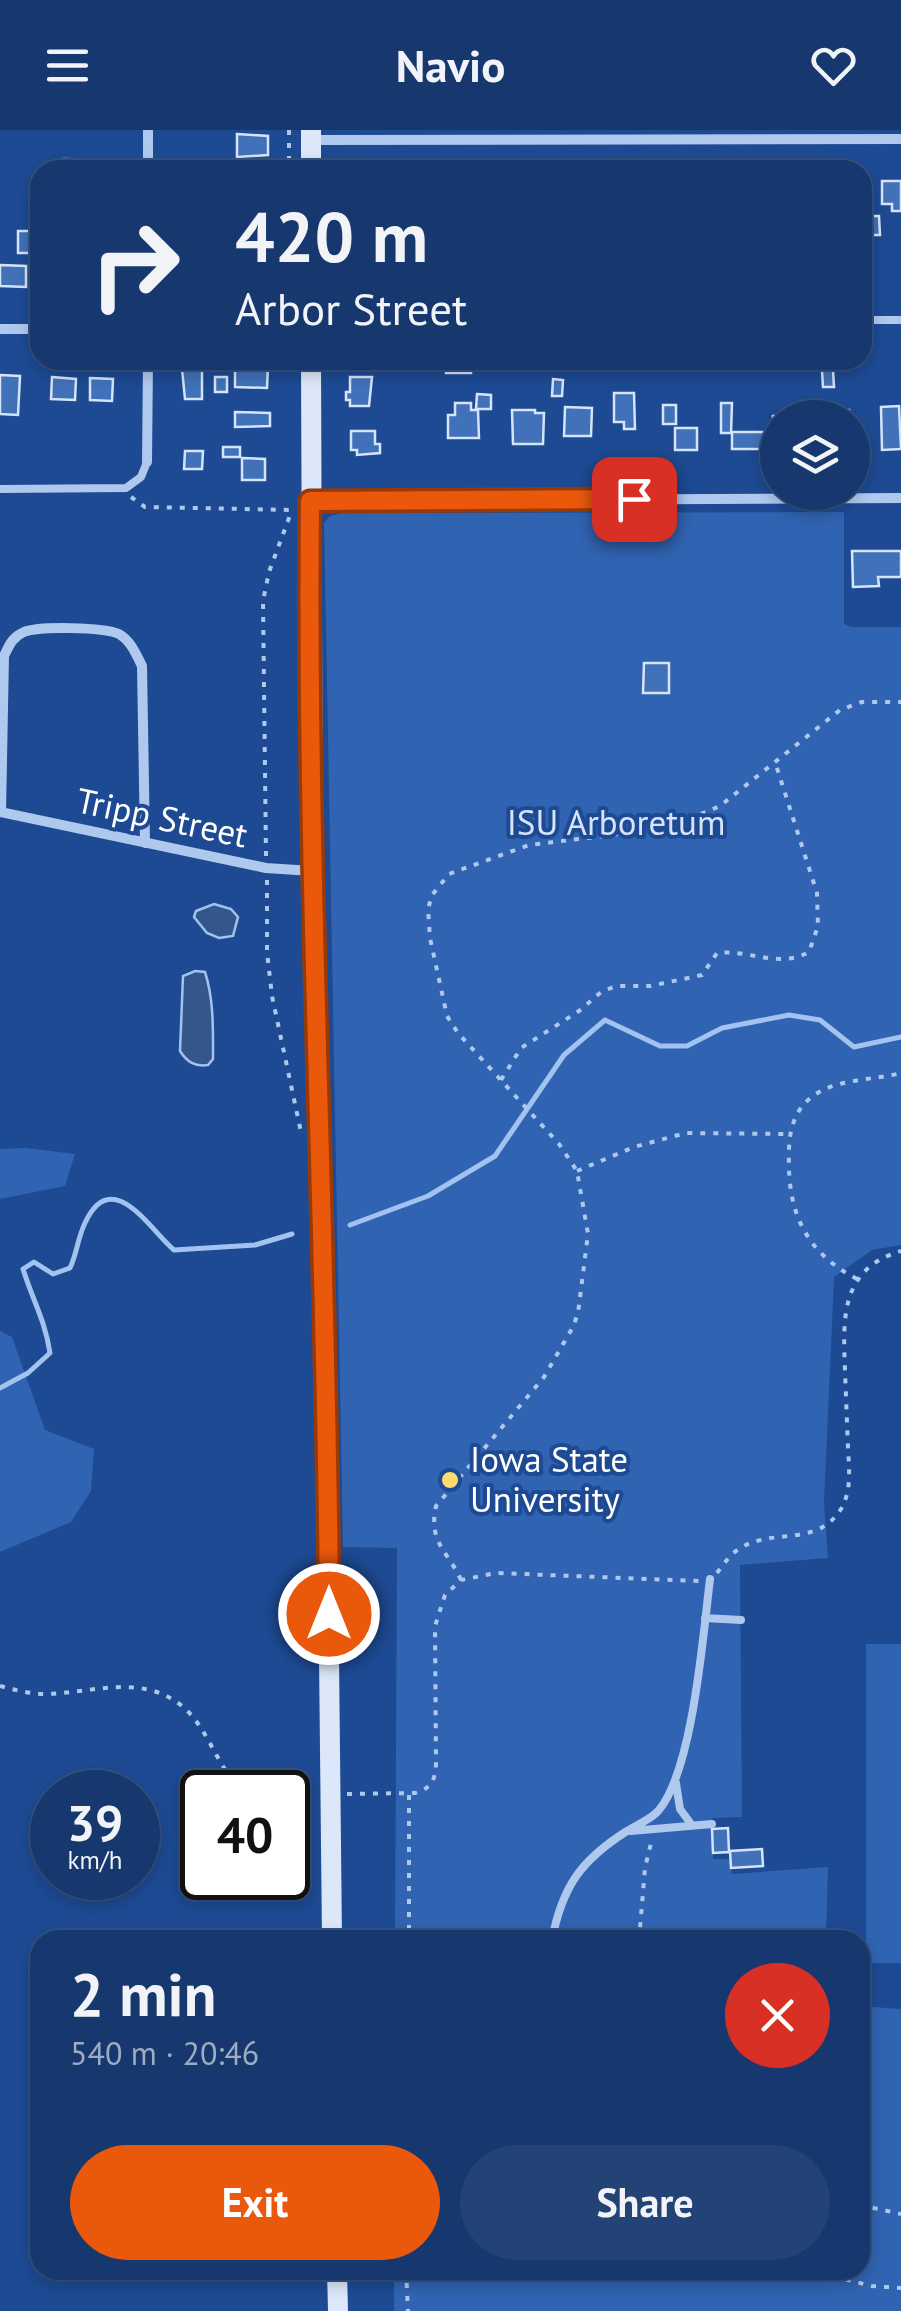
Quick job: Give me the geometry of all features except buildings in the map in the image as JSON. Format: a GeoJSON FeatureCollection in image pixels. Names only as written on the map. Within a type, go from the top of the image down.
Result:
{"type":"FeatureCollection","features":[{"type":"Feature","properties":{"kind":"street"},"geometry":{"type":"LineString","coordinates":[[148,130],[148,160]]}},
{"type":"Feature","properties":{"kind":"street"},"geometry":{"type":"LineString","coordinates":[[311,135],[901,139]]}},
{"type":"Feature","properties":{"kind":"street"},"geometry":{"type":"LineString","coordinates":[[0,329],[30,330]]}},
{"type":"Feature","properties":{"kind":"street"},"geometry":{"type":"LineString","coordinates":[[148,370],[148,462]]}},
{"type":"Feature","properties":{"kind":"street"},"geometry":{"type":"LineString","coordinates":[[310,370],[298,503],[325,1278],[332,1930]]}},
{"type":"Feature","properties":{"kind":"street"},"geometry":{"type":"LineString","coordinates":[[298,503],[901,498]]}},
{"type":"Feature","properties":{"kind":"street"},"geometry":{"type":"LineString","coordinates":[[1,812],[4,656],[12,639],[26,631],[102,630],[119,634],[131,645],[142,666],[146,842]]}},
{"type":"Feature","properties":{"kind":"street","name":"Tripp Street"},"geometry":{"type":"LineString","coordinates":[[1,812],[266,868],[313,871]]}},
{"type":"Feature","properties":{"kind":"street"},"geometry":{"type":"LineString","coordinates":[[338,2280],[338,2311]]}},
{"type":"Feature","properties":{"kind":"lane"},"geometry":{"type":"LineString","coordinates":[[872,320],[901,320]]}},
{"type":"Feature","properties":{"kind":"lane"},"geometry":{"type":"LineString","coordinates":[[0,489],[126,488],[142,477],[148,462]]}},
{"type":"Feature","properties":{"kind":"lane"},"geometry":{"type":"LineString","coordinates":[[554,1930],[560,1903],[573,1878],[596,1852],[657,1814],[676,1780],[683,1761],[710,1579]]}},
{"type":"Feature","properties":{"kind":"lane"},"geometry":{"type":"LineString","coordinates":[[705,1618],[740,1620]]}},
{"type":"Feature","properties":{"kind":"lane"},"geometry":{"type":"LineString","coordinates":[[676,1780],[680,1809],[691,1824]]}},
{"type":"Feature","properties":{"kind":"lane"},"geometry":{"type":"LineString","coordinates":[[626,1831],[712,1824]]}},
{"type":"Feature","properties":{"kind":"path"},"geometry":{"type":"LineString","coordinates":[[289,130],[289,160]]}},
{"type":"Feature","properties":{"kind":"path"},"geometry":{"type":"LineString","coordinates":[[126,488],[144,507],[298,503],[269,572],[263,602],[266,856]]}},
{"type":"Feature","properties":{"kind":"path"},"geometry":{"type":"LineString","coordinates":[[461,1580],[440,1550],[433,1522],[436,1506],[544,1377],[573,1326],[588,1234],[577,1171],[546,1130],[458,1033],[448,1016],[430,938],[428,909],[432,895],[449,874],[529,845],[682,822],[720,806],[840,710],[862,702],[901,702]]}},
{"type":"Feature","properties":{"kind":"path"},"geometry":{"type":"LineString","coordinates":[[501,1080],[521,1048],[580,1011],[600,992],[616,986],[650,986],[702,975],[717,953],[732,951],[775,960],[809,952],[818,926],[817,893],[775,762]]}},
{"type":"Feature","properties":{"kind":"path"},"geometry":{"type":"LineString","coordinates":[[267,878],[267,952],[272,996],[301,1136]]}},
{"type":"Feature","properties":{"kind":"path"},"geometry":{"type":"LineString","coordinates":[[858,1280],[824,1258],[800,1225],[788,1187],[790,1134],[806,1101],[835,1084],[901,1074]]}},
{"type":"Feature","properties":{"kind":"path"},"geometry":{"type":"LineString","coordinates":[[577,1171],[634,1147],[686,1133],[790,1134]]}},
{"type":"Feature","properties":{"kind":"path"},"geometry":{"type":"LineString","coordinates":[[338,1794],[409,1793],[430,1787],[435,1774],[435,1626],[440,1604],[461,1580],[496,1573],[662,1581],[710,1579],[728,1557],[746,1544],[817,1531],[842,1508],[850,1474],[844,1318],[858,1280],[873,1264],[901,1251]]}},
{"type":"Feature","properties":{"kind":"path"},"geometry":{"type":"LineString","coordinates":[[0,1686],[45,1694],[133,1686],[160,1694],[193,1716],[226,1770]]}},
{"type":"Feature","properties":{"kind":"path"},"geometry":{"type":"LineString","coordinates":[[409,1793],[409,1930]]}},
{"type":"Feature","properties":{"kind":"path"},"geometry":{"type":"LineString","coordinates":[[640,1930],[645,1868],[654,1828]]}},
{"type":"Feature","properties":{"kind":"path"},"geometry":{"type":"LineString","coordinates":[[870,2207],[901,2214]]}},
{"type":"Feature","properties":{"kind":"path"},"geometry":{"type":"LineString","coordinates":[[406,2280],[408,2311]]}},
{"type":"Feature","properties":{"kind":"path"},"geometry":{"type":"LineString","coordinates":[[848,2280],[901,2288]]}},
{"type":"Feature","properties":{"kind":"green space","name":"ISU Arboretum"},"geometry":{"type":"Polygon","coordinates":[[[844,512],[844,624],[901,627],[901,1245],[872,1250],[834,1277],[824,1503],[828,1558],[740,1565],[742,1817],[712,1818],[713,1859],[730,1859],[732,1874],[828,1867],[826,1930],[395,1930],[397,1548],[343,1547],[324,523],[330,516],[844,512]]]}},
{"type":"Feature","properties":{"kind":"green space"},"geometry":{"type":"Polygon","coordinates":[[[0,1149],[75,1154],[65,1186],[0,1199],[0,1149]]]}},
{"type":"Feature","properties":{"kind":"green space"},"geometry":{"type":"Polygon","coordinates":[[[0,1331],[12,1337],[45,1430],[94,1449],[91,1491],[71,1522],[0,1552],[0,1331]]]}},
{"type":"Feature","properties":{"kind":"green space"},"geometry":{"type":"Polygon","coordinates":[[[866,1644],[901,1644],[901,1963],[870,1963],[870,1930],[866,1930],[866,1644]]]}},
{"type":"Feature","properties":{"kind":"green space"},"geometry":{"type":"Polygon","coordinates":[[[870,2007],[901,2009],[901,2311],[394,2311],[394,2280],[870,2280],[870,2007]]]}},
{"type":"Feature","properties":{"kind":"shaded area"},"geometry":{"type":"Polygon","coordinates":[[[214,904],[231,909],[238,917],[233,936],[219,938],[207,933],[194,917],[196,911],[214,904]]]}},
{"type":"Feature","properties":{"kind":"shaded area"},"geometry":{"type":"Polygon","coordinates":[[[205,972],[210,993],[213,1059],[208,1065],[192,1063],[180,1051],[183,976],[205,972]]]}},
{"type":"Feature","properties":{"kind":"waterway"},"geometry":{"type":"LineString","coordinates":[[350,1225],[428,1196],[495,1156],[564,1055],[605,1020],[660,1046],[687,1046],[722,1028],[789,1015],[820,1020],[854,1047],[901,1037]]}},
{"type":"Feature","properties":{"kind":"waterway"},"geometry":{"type":"LineString","coordinates":[[0,1388],[28,1373],[50,1353],[23,1269],[34,1262],[53,1274],[70,1268],[85,1223],[96,1206],[107,1200],[131,1207],[174,1250],[255,1245],[292,1234]]}},
{"type":"Feature","properties":{"kind":"place","name":"Iowa State University"},"geometry":{"type":"Point","coordinates":[450,1480]}},
{"type":"Feature","properties":{"kind":"route"},"geometry":{"type":"LineString","coordinates":[[329,1614],[325,1278],[313,871],[310,501],[634,499]]}}]}
